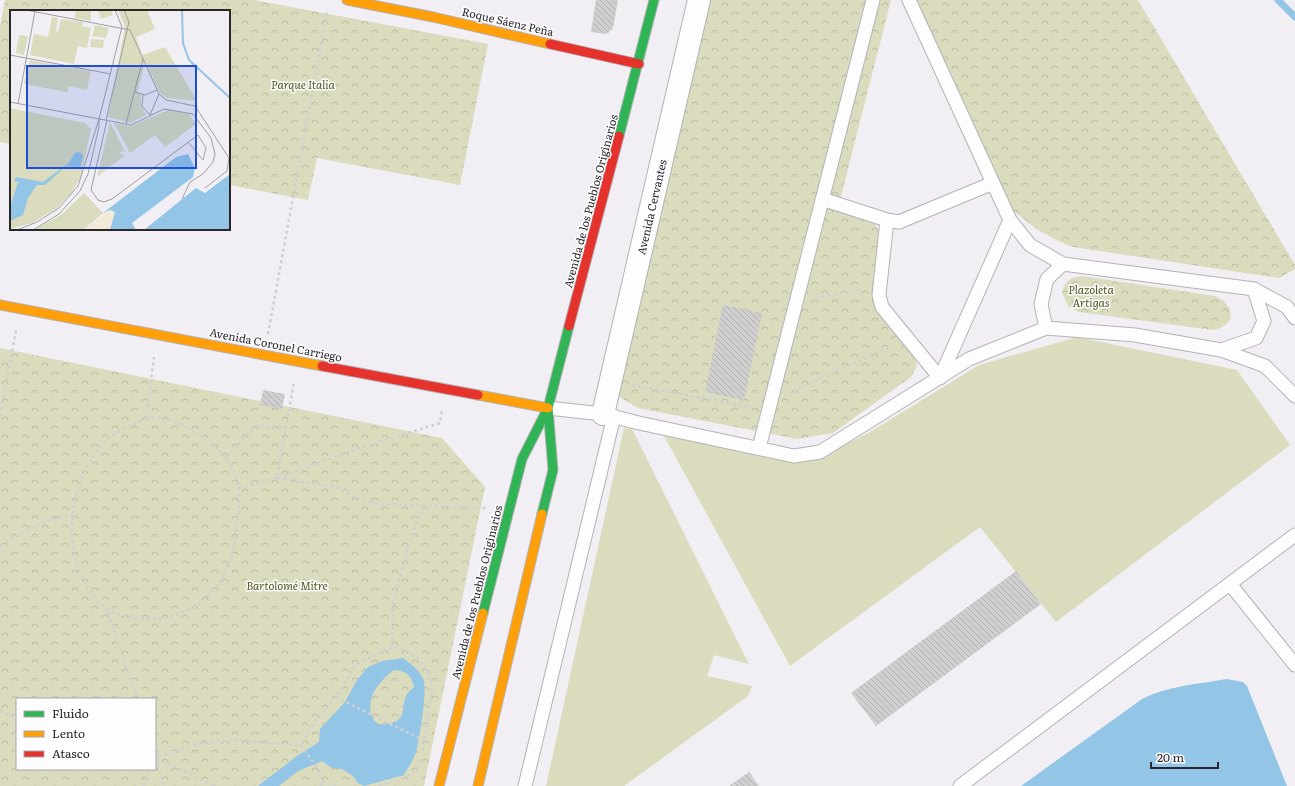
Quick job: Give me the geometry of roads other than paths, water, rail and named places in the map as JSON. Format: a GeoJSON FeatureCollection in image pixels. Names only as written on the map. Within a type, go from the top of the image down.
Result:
{"type":"FeatureCollection","features":[{"type":"Feature","properties":{"kind":"street","name":"Roque Sáenz Peña"},"geometry":{"type":"LineString","coordinates":[[347,0],[434,17],[639,64]]}},
{"type":"Feature","properties":{"kind":"street","name":"Avenida de los Pueblos Originarios"},"geometry":{"type":"LineString","coordinates":[[439,786],[522,458],[548,408],[639,64],[654,0]]}},
{"type":"Feature","properties":{"kind":"street","name":"Avenida Cervantes"},"geometry":{"type":"LineString","coordinates":[[609,415],[699,0]]}},
{"type":"Feature","properties":{"kind":"street","name":"Avenida Coronel Carriego"},"geometry":{"type":"LineString","coordinates":[[0,305],[548,408]]}},
{"type":"Feature","properties":{"kind":"street","name":"Avenida de los Pueblos Originarios"},"geometry":{"type":"LineString","coordinates":[[478,786],[553,470],[548,408]]}},
{"type":"Feature","properties":{"kind":"lane"},"geometry":{"type":"LineString","coordinates":[[758,448],[873,0]]}},
{"type":"Feature","properties":{"kind":"lane"},"geometry":{"type":"LineString","coordinates":[[909,0],[1010,220],[1030,245],[1063,264],[1254,289],[1287,307],[1295,318]]}},
{"type":"Feature","properties":{"kind":"lane"},"geometry":{"type":"LineString","coordinates":[[822,198],[887,220],[899,222],[993,182]]}},
{"type":"Feature","properties":{"kind":"lane"},"geometry":{"type":"LineString","coordinates":[[887,220],[879,295],[882,307],[940,378]]}},
{"type":"Feature","properties":{"kind":"lane"},"geometry":{"type":"LineString","coordinates":[[940,378],[1010,220]]}},
{"type":"Feature","properties":{"kind":"lane"},"geometry":{"type":"LineString","coordinates":[[1046,328],[1041,304],[1047,279],[1063,264]]}},
{"type":"Feature","properties":{"kind":"lane"},"geometry":{"type":"LineString","coordinates":[[1221,350],[1256,338],[1264,321],[1254,289]]}},
{"type":"Feature","properties":{"kind":"lane"},"geometry":{"type":"LineString","coordinates":[[548,408],[609,415],[639,424],[794,456],[820,452],[969,359],[1046,328],[1135,335],[1221,350],[1265,366],[1295,396]]}},
{"type":"Feature","properties":{"kind":"lane"},"geometry":{"type":"LineString","coordinates":[[525,786],[609,415]]}},
{"type":"Feature","properties":{"kind":"lane"},"geometry":{"type":"LineString","coordinates":[[960,786],[1295,535]]}},
{"type":"Feature","properties":{"kind":"lane"},"geometry":{"type":"LineString","coordinates":[[1230,584],[1295,665]]}},
{"type":"Feature","properties":{"kind":"water"},"geometry":{"type":"Polygon","coordinates":[[[403,658],[419,672],[424,683],[425,691],[423,712],[417,748],[404,775],[364,786],[358,783],[353,776],[342,769],[332,768],[322,761],[298,771],[279,786],[258,786],[297,756],[319,742],[320,729],[345,702],[357,680],[368,667],[382,661],[403,658]],[[394,670],[386,677],[372,695],[370,707],[371,713],[376,722],[381,724],[392,723],[401,717],[406,696],[414,687],[408,674],[394,670]]]}},
{"type":"Feature","properties":{"kind":"water"},"geometry":{"type":"Polygon","coordinates":[[[1227,679],[1243,682],[1247,686],[1287,786],[1021,786],[1142,699],[1173,688],[1227,679]]]}},
{"type":"Feature","properties":{"kind":"waterway"},"geometry":{"type":"LineString","coordinates":[[1278,0],[1295,17]]}},
{"type":"Feature","properties":{"kind":"park label","name":"Parque Italia"},"geometry":{"type":"Point","coordinates":[303,84]}},
{"type":"Feature","properties":{"kind":"park label","name":"Plazoleta Artigas"},"geometry":{"type":"Point","coordinates":[1091,295]}},
{"type":"Feature","properties":{"kind":"park label","name":"Bartolomé Mitre"},"geometry":{"type":"Point","coordinates":[287,585]}}]}
